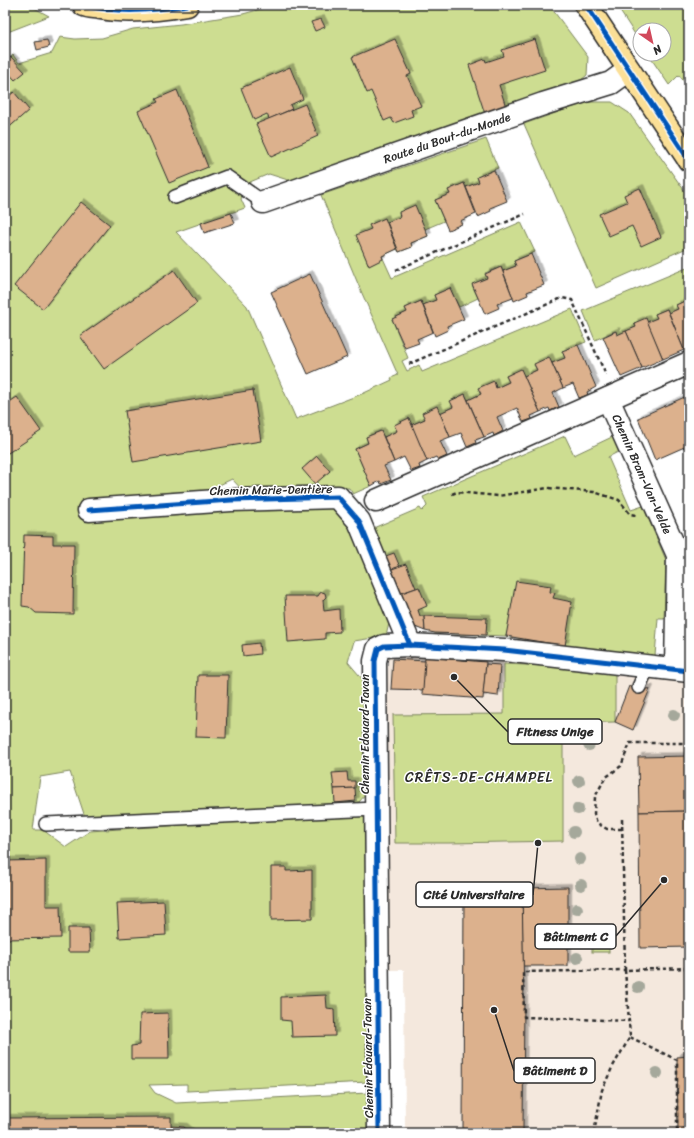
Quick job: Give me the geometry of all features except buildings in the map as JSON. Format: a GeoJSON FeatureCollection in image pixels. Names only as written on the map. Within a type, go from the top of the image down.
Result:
{"type":"FeatureCollection","features":[{"type":"Feature","properties":{"kind":"main road"},"geometry":{"type":"LineString","coordinates":[[84,5],[113,10],[142,11],[187,5]]}},
{"type":"Feature","properties":{"kind":"main road"},"geometry":{"type":"LineString","coordinates":[[586,5],[689,160]]}},
{"type":"Feature","properties":{"kind":"street","name":"Route du Bout-du-Monde"},"geometry":{"type":"LineString","coordinates":[[263,202],[543,104],[610,83],[629,70]]}},
{"type":"Feature","properties":{"kind":"street","name":"Chemin Bram-Van-Velde"},"geometry":{"type":"LineString","coordinates":[[376,501],[689,363]]}},
{"type":"Feature","properties":{"kind":"street","name":"Chemin Bram-Van-Velde"},"geometry":{"type":"LineString","coordinates":[[611,397],[678,555],[683,670]]}},
{"type":"Feature","properties":{"kind":"street","name":"Chemin Marie-Dentière"},"geometry":{"type":"LineString","coordinates":[[89,510],[231,500],[338,497],[359,521],[410,645]]}},
{"type":"Feature","properties":{"kind":"street","name":"Chemin Edouard-Tavan"},"geometry":{"type":"LineString","coordinates":[[379,1133],[375,661],[378,649],[384,646],[410,645],[504,650],[683,670]]}},
{"type":"Feature","properties":{"kind":"lane"},"geometry":{"type":"LineString","coordinates":[[175,198],[227,177],[263,202]]}},
{"type":"Feature","properties":{"kind":"lane"},"geometry":{"type":"LineString","coordinates":[[639,687],[648,666]]}},
{"type":"Feature","properties":{"kind":"lane"},"geometry":{"type":"LineString","coordinates":[[46,824],[376,809]]}},
{"type":"Feature","properties":{"kind":"path"},"geometry":{"type":"LineString","coordinates":[[396,270],[524,214]]}},
{"type":"Feature","properties":{"kind":"path"},"geometry":{"type":"LineString","coordinates":[[410,364],[562,298],[572,300],[611,397]]}},
{"type":"Feature","properties":{"kind":"path"},"geometry":{"type":"LineString","coordinates":[[451,494],[457,492],[498,496],[548,488],[594,492],[619,500],[630,514],[644,518],[660,514]]}},
{"type":"Feature","properties":{"kind":"path"},"geometry":{"type":"LineString","coordinates":[[622,829],[607,829],[597,823],[594,814],[595,797],[605,778],[621,766],[630,743],[689,743]]}},
{"type":"Feature","properties":{"kind":"path"},"geometry":{"type":"LineString","coordinates":[[594,1133],[602,1090],[612,1068],[630,1037],[625,970],[622,819]]}},
{"type":"Feature","properties":{"kind":"path"},"geometry":{"type":"LineString","coordinates":[[629,1020],[524,1017],[523,972],[689,968]]}},
{"type":"Feature","properties":{"kind":"path"},"geometry":{"type":"LineString","coordinates":[[630,1037],[677,1060],[676,1133]]}},
{"type":"Feature","properties":{"kind":"shaded area"},"geometry":{"type":"Polygon","coordinates":[[[388,653],[547,662],[689,679],[689,1133],[405,1133],[404,970],[388,970],[386,716],[388,653]]]}},
{"type":"Feature","properties":{"kind":"green space"},"geometry":{"type":"Polygon","coordinates":[[[5,5],[29,5],[49,16],[5,33],[5,5]]]}},
{"type":"Feature","properties":{"kind":"green space"},"geometry":{"type":"Polygon","coordinates":[[[275,5],[549,5],[588,57],[587,75],[580,81],[291,181],[269,174],[250,182],[241,199],[245,208],[176,232],[247,306],[296,419],[364,393],[392,380],[391,378],[398,375],[321,195],[486,139],[498,168],[477,177],[479,182],[466,187],[464,183],[448,190],[450,194],[435,200],[444,221],[425,229],[428,236],[411,243],[412,247],[399,252],[397,249],[382,256],[392,278],[521,222],[535,252],[514,261],[516,266],[503,271],[501,267],[485,273],[487,278],[472,285],[478,298],[459,307],[450,288],[434,295],[436,300],[423,305],[421,301],[405,308],[407,312],[392,319],[408,358],[402,361],[407,371],[419,365],[422,372],[572,309],[586,342],[562,351],[565,358],[552,363],[549,358],[534,365],[537,370],[524,376],[521,370],[506,376],[509,382],[496,388],[494,382],[481,394],[468,400],[465,394],[451,401],[453,407],[440,413],[424,412],[425,419],[411,425],[394,425],[397,431],[384,437],[380,431],[366,437],[368,443],[355,449],[371,486],[353,494],[349,488],[245,493],[232,479],[215,487],[212,496],[333,506],[344,513],[390,619],[386,636],[354,641],[348,662],[365,682],[366,794],[359,802],[86,820],[70,772],[40,777],[33,830],[43,830],[66,847],[90,831],[360,813],[365,818],[368,1082],[187,1091],[187,1084],[149,1085],[155,1093],[176,1103],[368,1093],[370,1133],[5,1133],[5,62],[13,55],[19,63],[52,53],[60,37],[75,39],[102,38],[133,29],[181,24],[243,14],[275,5]]]}},
{"type":"Feature","properties":{"kind":"green space"},"geometry":{"type":"Polygon","coordinates":[[[616,5],[689,5],[689,88],[679,75],[669,85],[653,62],[672,62],[672,22],[632,22],[632,30],[616,5]]]}},
{"type":"Feature","properties":{"kind":"green space"},"geometry":{"type":"Polygon","coordinates":[[[587,102],[612,102],[629,113],[689,197],[689,247],[596,288],[524,124],[587,102]]]}},
{"type":"Feature","properties":{"kind":"green space"},"geometry":{"type":"Polygon","coordinates":[[[689,267],[689,299],[676,305],[678,309],[669,313],[667,309],[655,314],[657,318],[647,322],[634,323],[636,327],[617,335],[615,331],[595,340],[583,311],[689,267]]]}},
{"type":"Feature","properties":{"kind":"green space"},"geometry":{"type":"Polygon","coordinates":[[[565,436],[574,455],[612,437],[618,438],[624,449],[608,457],[631,510],[643,506],[666,560],[664,618],[658,618],[655,656],[565,646],[506,636],[435,633],[415,627],[371,529],[420,508],[422,511],[427,506],[423,497],[565,436]]]}},
{"type":"Feature","properties":{"kind":"green space"},"geometry":{"type":"Polygon","coordinates":[[[504,664],[615,669],[615,722],[563,723],[563,841],[395,843],[393,715],[504,714],[504,664]]]}},
{"type":"Feature","properties":{"kind":"green space"},"geometry":{"type":"Polygon","coordinates":[[[592,929],[609,929],[609,952],[592,952],[592,929]]]}},
{"type":"Feature","properties":{"kind":"cycle path"},"geometry":{"type":"LineString","coordinates":[[84,5],[111,10],[133,11],[187,5]]}},
{"type":"Feature","properties":{"kind":"cycle path"},"geometry":{"type":"LineString","coordinates":[[586,5],[689,160]]}},
{"type":"Feature","properties":{"kind":"cycle path"},"geometry":{"type":"LineString","coordinates":[[89,510],[231,500],[338,497],[359,521],[410,645]]}},
{"type":"Feature","properties":{"kind":"cycle path"},"geometry":{"type":"LineString","coordinates":[[379,1133],[375,661],[378,649],[384,646],[410,645],[504,650],[689,671]]}},
{"type":"Feature","properties":{"kind":"place","name":"Fitness Unige"},"geometry":{"type":"Point","coordinates":[454,677]}},
{"type":"Feature","properties":{"kind":"place","name":"Cité Universitaire"},"geometry":{"type":"Point","coordinates":[538,843]}},
{"type":"Feature","properties":{"kind":"place","name":"Bâtiment C"},"geometry":{"type":"Point","coordinates":[664,880]}},
{"type":"Feature","properties":{"kind":"place","name":"Bâtiment D"},"geometry":{"type":"Point","coordinates":[494,1010]}},
{"type":"Feature","properties":{"kind":"district","name":"CRÊTS-DE-CHAMPEL"},"geometry":{"type":"Point","coordinates":[479,777]}}]}
